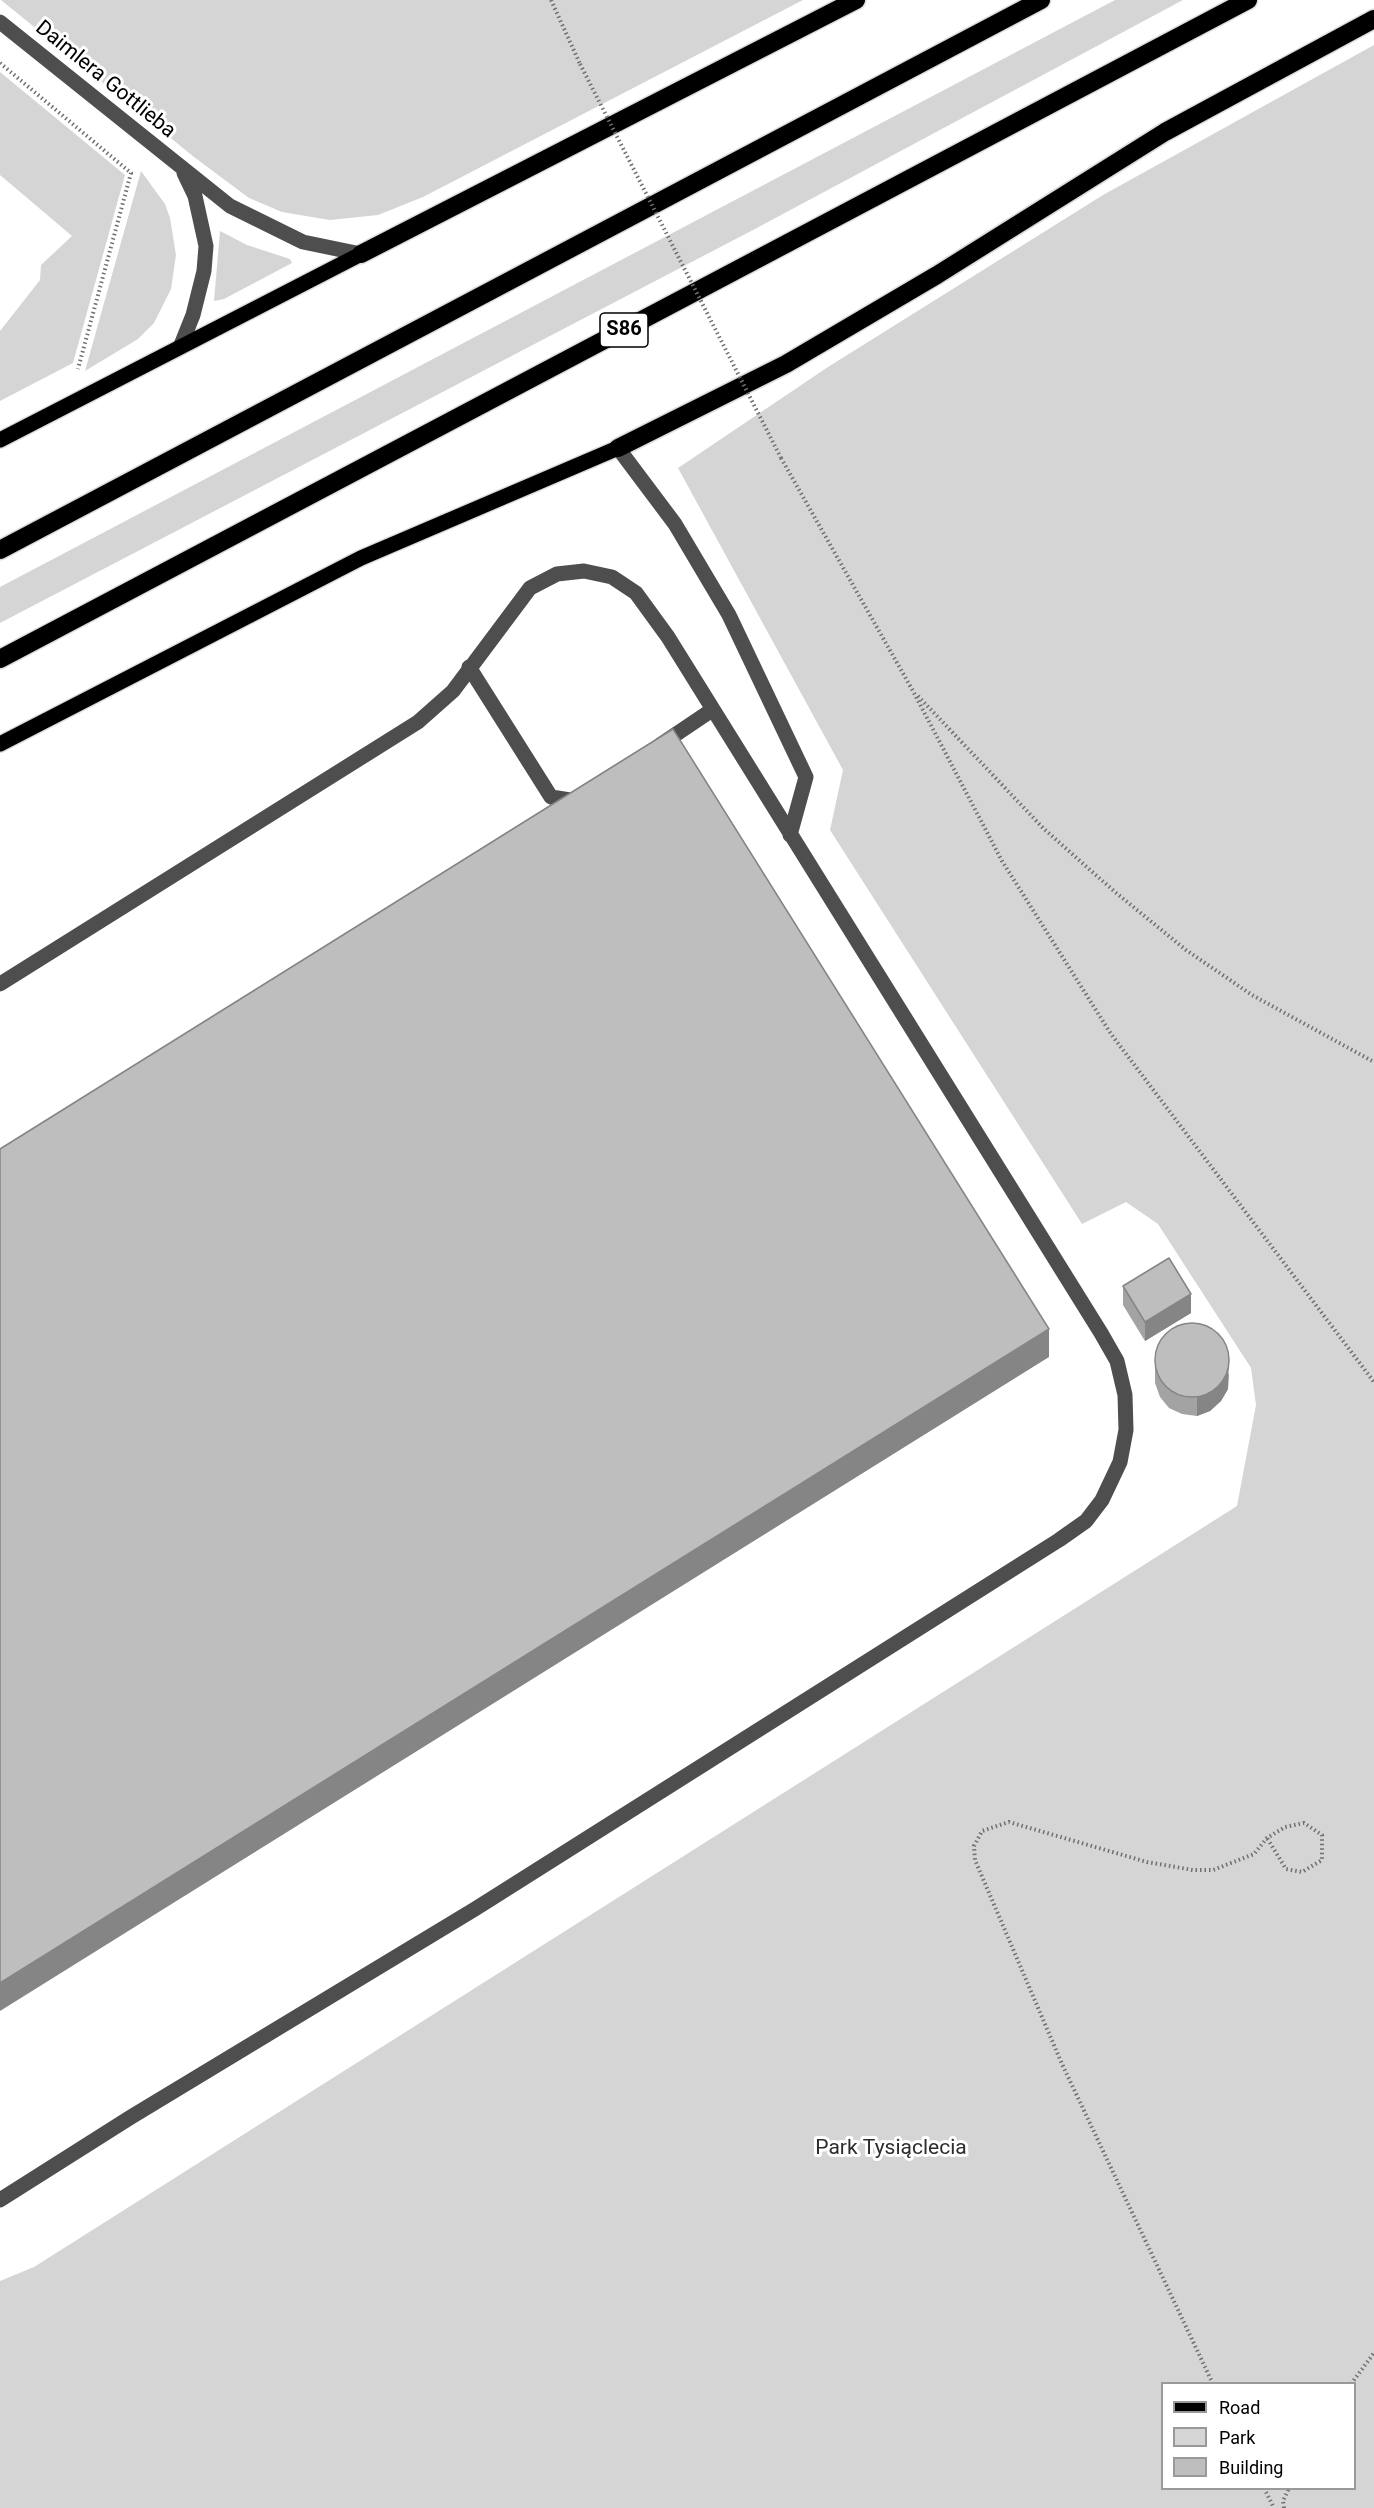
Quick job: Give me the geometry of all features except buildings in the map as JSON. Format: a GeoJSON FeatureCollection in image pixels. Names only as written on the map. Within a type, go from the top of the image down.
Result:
{"type":"FeatureCollection","features":[{"type":"Feature","properties":{"kind":"highway"},"geometry":{"type":"LineString","coordinates":[[361,254],[856,0]]}},
{"type":"Feature","properties":{"kind":"highway"},"geometry":{"type":"LineString","coordinates":[[0,550],[1041,0]]}},
{"type":"Feature","properties":{"kind":"highway","name":"S86"},"geometry":{"type":"LineString","coordinates":[[0,659],[1248,0]]}},
{"type":"Feature","properties":{"kind":"highway"},"geometry":{"type":"LineString","coordinates":[[618,448],[786,364],[937,274],[1165,132],[1374,19]]}},
{"type":"Feature","properties":{"kind":"main road"},"geometry":{"type":"LineString","coordinates":[[0,440],[361,254]]}},
{"type":"Feature","properties":{"kind":"main road"},"geometry":{"type":"LineString","coordinates":[[0,744],[361,558],[618,448]]}},
{"type":"Feature","properties":{"kind":"street","name":"Daimlera Gottlieba"},"geometry":{"type":"LineString","coordinates":[[0,22],[230,206],[303,242],[361,254]]}},
{"type":"Feature","properties":{"kind":"street","name":"Daimlera Gottlieba"},"geometry":{"type":"LineString","coordinates":[[181,345],[193,315],[204,271],[206,246],[195,196],[183,170]]}},
{"type":"Feature","properties":{"kind":"street"},"geometry":{"type":"LineString","coordinates":[[618,448],[675,524],[729,615],[806,777],[790,835]]}},
{"type":"Feature","properties":{"kind":"street"},"geometry":{"type":"LineString","coordinates":[[0,984],[418,722],[453,691],[530,588],[557,574],[584,571],[612,577],[636,593],[668,637],[1057,1261],[1117,1361],[1125,1395],[1126,1430],[1120,1462],[1102,1500],[1086,1521],[1049,1547],[475,1908],[131,2117],[0,2200]]}},
{"type":"Feature","properties":{"kind":"street"},"geometry":{"type":"LineString","coordinates":[[469,667],[551,797],[570,800],[588,795],[598,788]]}},
{"type":"Feature","properties":{"kind":"street"},"geometry":{"type":"LineString","coordinates":[[646,754],[712,710]]}},
{"type":"Feature","properties":{"kind":"path"},"geometry":{"type":"LineString","coordinates":[[551,0],[580,64],[781,458],[913,691],[1002,861],[1111,1034],[1374,1382]]}},
{"type":"Feature","properties":{"kind":"path"},"geometry":{"type":"LineString","coordinates":[[0,63],[131,173],[78,369],[68,374]]}},
{"type":"Feature","properties":{"kind":"path"},"geometry":{"type":"LineString","coordinates":[[913,691],[1043,828],[1115,892],[1186,950],[1252,995],[1374,1062]]}},
{"type":"Feature","properties":{"kind":"path"},"geometry":{"type":"LineString","coordinates":[[1213,2382],[1062,2064],[975,1860],[974,1846],[982,1831],[1010,1821],[1147,1862],[1193,1870],[1213,1870],[1254,1854],[1267,1838],[1285,1827],[1304,1823],[1322,1835],[1322,1860],[1302,1872],[1286,1869],[1267,1838]]}},
{"type":"Feature","properties":{"kind":"path"},"geometry":{"type":"LineString","coordinates":[[1352,2382],[1374,2353]]}},
{"type":"Feature","properties":{"kind":"path"},"geometry":{"type":"LineString","coordinates":[[1265,2490],[1274,2508]]}},
{"type":"Feature","properties":{"kind":"path"},"geometry":{"type":"LineString","coordinates":[[1284,2508],[1283,2500],[1287,2490]]}},
{"type":"Feature","properties":{"kind":"green space"},"geometry":{"type":"Polygon","coordinates":[[[1,0],[803,0],[423,197],[378,215],[330,220],[282,212],[249,198],[194,157],[1,0]]]}},
{"type":"Feature","properties":{"kind":"green space"},"geometry":{"type":"Polygon","coordinates":[[[1115,0],[1183,0],[753,230],[0,623],[0,587],[1115,0]]]}},
{"type":"Feature","properties":{"kind":"green space","name":"Park Tysiąclecia"},"geometry":{"type":"Polygon","coordinates":[[[1374,45],[1374,2508],[0,2508],[0,2281],[34,2267],[1237,1506],[1256,1405],[1251,1368],[1158,1224],[1126,1202],[1082,1224],[830,830],[843,770],[678,468],[828,367],[1103,195],[1374,45]]]}},
{"type":"Feature","properties":{"kind":"green space"},"geometry":{"type":"Polygon","coordinates":[[[0,72],[125,175],[73,363],[0,401],[0,331],[40,280],[41,265],[72,236],[0,175],[0,72]]]}},
{"type":"Feature","properties":{"kind":"green space"},"geometry":{"type":"Polygon","coordinates":[[[141,171],[165,204],[170,218],[176,255],[171,289],[154,323],[138,339],[85,371],[141,171]]]}},
{"type":"Feature","properties":{"kind":"green space"},"geometry":{"type":"Polygon","coordinates":[[[220,231],[247,245],[290,259],[292,263],[224,299],[214,301],[220,231]]]}}]}
